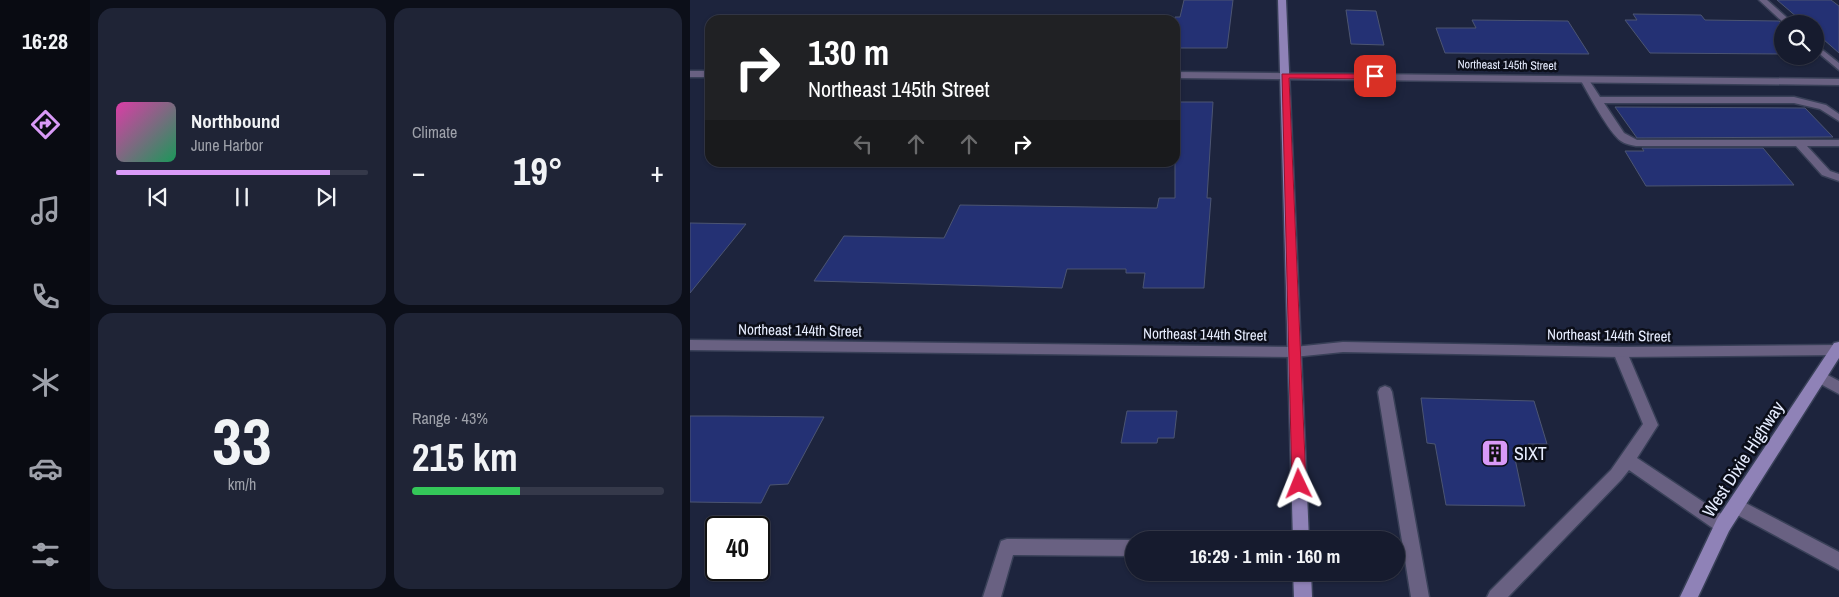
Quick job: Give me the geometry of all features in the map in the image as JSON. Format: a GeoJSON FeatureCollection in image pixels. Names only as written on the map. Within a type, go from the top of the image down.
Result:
{"type":"FeatureCollection","features":[{"type":"Feature","properties":{"kind":"street"},"geometry":{"type":"LineString","coordinates":[[1282,0],[1301,531]]}},
{"type":"Feature","properties":{"kind":"street"},"geometry":{"type":"LineString","coordinates":[[1763,0],[1780,15]]}},
{"type":"Feature","properties":{"kind":"street"},"geometry":{"type":"LineString","coordinates":[[1824,54],[1839,67]]}},
{"type":"Feature","properties":{"kind":"street"},"geometry":{"type":"LineString","coordinates":[[690,74],[705,74]]}},
{"type":"Feature","properties":{"kind":"street","name":"Northeast 145th Street"},"geometry":{"type":"LineString","coordinates":[[1180,75],[1839,82]]}},
{"type":"Feature","properties":{"kind":"street"},"geometry":{"type":"LineString","coordinates":[[1584,79],[1620,135],[1626,140],[1636,143],[1839,142]]}},
{"type":"Feature","properties":{"kind":"street"},"geometry":{"type":"LineString","coordinates":[[1597,100],[1794,100],[1823,107],[1839,118]]}},
{"type":"Feature","properties":{"kind":"street"},"geometry":{"type":"LineString","coordinates":[[1799,143],[1826,173],[1839,178]]}},
{"type":"Feature","properties":{"kind":"street","name":"Northeast 144th Street"},"geometry":{"type":"LineString","coordinates":[[690,345],[1294,352],[1343,347],[1620,352],[1838,349]]}},
{"type":"Feature","properties":{"kind":"street","name":"West Dixie Highway"},"geometry":{"type":"LineString","coordinates":[[1689,597],[1723,525],[1838,349]]}},
{"type":"Feature","properties":{"kind":"street"},"geometry":{"type":"LineString","coordinates":[[1496,597],[1616,475],[1651,425],[1620,352]]}},
{"type":"Feature","properties":{"kind":"street"},"geometry":{"type":"LineString","coordinates":[[1820,377],[1839,388]]}},
{"type":"Feature","properties":{"kind":"street"},"geometry":{"type":"LineString","coordinates":[[1385,392],[1420,597]]}},
{"type":"Feature","properties":{"kind":"street"},"geometry":{"type":"LineString","coordinates":[[1626,459],[1723,525]]}},
{"type":"Feature","properties":{"kind":"street"},"geometry":{"type":"LineString","coordinates":[[1736,506],[1839,561]]}},
{"type":"Feature","properties":{"kind":"street"},"geometry":{"type":"LineString","coordinates":[[992,597],[1007,547],[1125,548]]}},
{"type":"Feature","properties":{"kind":"street"},"geometry":{"type":"LineString","coordinates":[[1302,581],[1303,597]]}},
{"type":"Feature","properties":{"kind":"building"},"geometry":{"type":"Polygon","coordinates":[[[1184,0],[1233,0],[1227,48],[1180,48],[1180,17],[1184,0]]]}},
{"type":"Feature","properties":{"kind":"building"},"geometry":{"type":"Polygon","coordinates":[[[1777,0],[1831,0],[1839,6],[1839,53],[1824,40],[1824,15],[1794,15],[1777,0]]]}},
{"type":"Feature","properties":{"kind":"building"},"geometry":{"type":"Polygon","coordinates":[[[1346,10],[1376,11],[1384,45],[1351,44],[1346,10]]]}},
{"type":"Feature","properties":{"kind":"building"},"geometry":{"type":"Polygon","coordinates":[[[1633,14],[1701,15],[1705,20],[1774,21],[1774,54],[1650,53],[1625,20],[1637,20],[1633,14]]]}},
{"type":"Feature","properties":{"kind":"building"},"geometry":{"type":"Polygon","coordinates":[[[1472,20],[1568,21],[1589,54],[1445,53],[1436,28],[1476,28],[1472,20]]]}},
{"type":"Feature","properties":{"kind":"building"},"geometry":{"type":"Polygon","coordinates":[[[1180,102],[1213,102],[1207,198],[1211,198],[1204,288],[1143,288],[1145,273],[1126,273],[1126,269],[1067,269],[1062,288],[814,281],[844,236],[944,238],[960,205],[1157,208],[1159,198],[1175,198],[1175,167],[1180,167],[1180,102]]]}},
{"type":"Feature","properties":{"kind":"building"},"geometry":{"type":"Polygon","coordinates":[[[1615,107],[1805,108],[1833,137],[1637,138],[1615,107]]]}},
{"type":"Feature","properties":{"kind":"building"},"geometry":{"type":"Polygon","coordinates":[[[1642,148],[1763,148],[1794,185],[1646,186],[1625,151],[1644,151],[1642,148]]]}},
{"type":"Feature","properties":{"kind":"building"},"geometry":{"type":"Polygon","coordinates":[[[690,223],[746,224],[690,293],[690,223]]]}},
{"type":"Feature","properties":{"kind":"building","name":"SIXT"},"geometry":{"type":"Polygon","coordinates":[[[1421,398],[1534,401],[1547,444],[1528,444],[1530,455],[1514,454],[1525,506],[1446,505],[1435,444],[1427,443],[1421,398]]]}},
{"type":"Feature","properties":{"kind":"building"},"geometry":{"type":"Polygon","coordinates":[[[1127,411],[1177,411],[1174,438],[1158,438],[1157,443],[1121,443],[1127,411]]]}},
{"type":"Feature","properties":{"kind":"building"},"geometry":{"type":"Polygon","coordinates":[[[690,416],[824,417],[788,484],[770,485],[761,503],[690,502],[690,416]]]}},
{"type":"Feature","properties":{"kind":"place","name":"SIXT"},"geometry":{"type":"Point","coordinates":[1495,453]}},
{"type":"Feature","properties":{"kind":"route"},"geometry":{"type":"LineString","coordinates":[[1299,484],[1284,75],[1375,76]]}}]}
